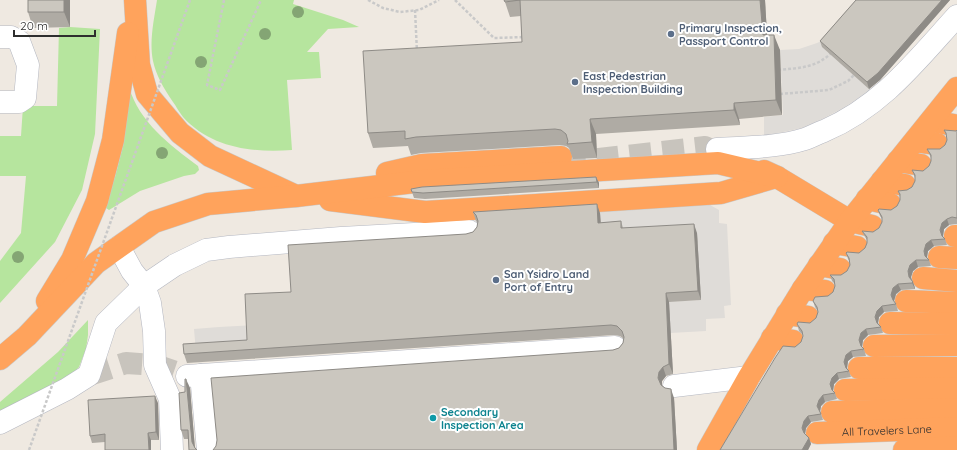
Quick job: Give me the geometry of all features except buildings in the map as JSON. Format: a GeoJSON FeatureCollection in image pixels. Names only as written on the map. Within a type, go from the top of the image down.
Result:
{"type":"FeatureCollection","features":[{"type":"Feature","properties":{"kind":"highway"},"geometry":{"type":"LineString","coordinates":[[135,0],[139,65],[147,94],[180,134],[210,156],[296,196],[422,165],[717,149],[777,177],[850,221],[872,226]]}},
{"type":"Feature","properties":{"kind":"highway"},"geometry":{"type":"LineString","coordinates":[[27,336],[72,260],[97,201],[113,140],[123,63],[135,0]]}},
{"type":"Feature","properties":{"kind":"highway"},"geometry":{"type":"LineString","coordinates":[[720,440],[738,412],[757,377],[797,316],[802,289],[850,221],[931,121],[954,96]]}},
{"type":"Feature","properties":{"kind":"highway"},"geometry":{"type":"LineString","coordinates":[[931,121],[954,125]]}},
{"type":"Feature","properties":{"kind":"highway"},"geometry":{"type":"LineString","coordinates":[[915,141],[937,144]]}},
{"type":"Feature","properties":{"kind":"highway"},"geometry":{"type":"LineString","coordinates":[[898,161],[921,165]]}},
{"type":"Feature","properties":{"kind":"highway"},"geometry":{"type":"LineString","coordinates":[[0,359],[27,336],[96,263],[154,222],[208,204],[296,196],[424,198],[719,177],[777,177]]}},
{"type":"Feature","properties":{"kind":"highway"},"geometry":{"type":"LineString","coordinates":[[882,181],[905,185]]}},
{"type":"Feature","properties":{"kind":"highway"},"geometry":{"type":"LineString","coordinates":[[868,199],[890,204]]}},
{"type":"Feature","properties":{"kind":"highway"},"geometry":{"type":"LineString","coordinates":[[834,243],[857,247]]}},
{"type":"Feature","properties":{"kind":"highway"},"geometry":{"type":"LineString","coordinates":[[819,266],[840,269]]}},
{"type":"Feature","properties":{"kind":"highway"},"geometry":{"type":"LineString","coordinates":[[923,278],[957,281]]}},
{"type":"Feature","properties":{"kind":"highway"},"geometry":{"type":"LineString","coordinates":[[802,289],[825,291]]}},
{"type":"Feature","properties":{"kind":"highway"},"geometry":{"type":"LineString","coordinates":[[906,300],[957,303]]}},
{"type":"Feature","properties":{"kind":"highway"},"geometry":{"type":"LineString","coordinates":[[890,323],[957,324]]}},
{"type":"Feature","properties":{"kind":"highway"},"geometry":{"type":"LineString","coordinates":[[874,346],[957,345]]}},
{"type":"Feature","properties":{"kind":"highway"},"geometry":{"type":"LineString","coordinates":[[859,368],[957,368]]}},
{"type":"Feature","properties":{"kind":"highway"},"geometry":{"type":"LineString","coordinates":[[845,390],[957,388]]}},
{"type":"Feature","properties":{"kind":"highway","name":"All Travelers Lane"},"geometry":{"type":"LineString","coordinates":[[832,412],[957,409]]}},
{"type":"Feature","properties":{"kind":"highway","name":"All Travelers Lane"},"geometry":{"type":"LineString","coordinates":[[818,433],[957,428]]}},
{"type":"Feature","properties":{"kind":"highway"},"geometry":{"type":"LineString","coordinates":[[904,450],[957,447]]}},
{"type":"Feature","properties":{"kind":"lane"},"geometry":{"type":"LineString","coordinates":[[717,149],[779,145],[806,139],[855,115],[884,94],[957,16]]}},
{"type":"Feature","properties":{"kind":"lane"},"geometry":{"type":"LineString","coordinates":[[0,36],[11,37],[19,41],[28,65],[25,98],[19,102],[0,102]]}},
{"type":"Feature","properties":{"kind":"lane"},"geometry":{"type":"LineString","coordinates":[[0,423],[67,389],[89,375],[106,323],[144,286],[175,265],[206,250],[296,242],[469,231]]}},
{"type":"Feature","properties":{"kind":"lane"},"geometry":{"type":"LineString","coordinates":[[119,247],[132,271],[144,286],[150,303],[154,331],[156,365],[170,399],[172,450]]}},
{"type":"Feature","properties":{"kind":"lane"},"geometry":{"type":"LineString","coordinates":[[208,450],[194,375],[615,347]]}},
{"type":"Feature","properties":{"kind":"lane"},"geometry":{"type":"LineString","coordinates":[[674,386],[757,377]]}},
{"type":"Feature","properties":{"kind":"path"},"geometry":{"type":"LineString","coordinates":[[29,450],[190,0]]}},
{"type":"Feature","properties":{"kind":"path"},"geometry":{"type":"LineString","coordinates":[[224,0],[207,85],[220,90],[261,0]]}},
{"type":"Feature","properties":{"kind":"path"},"geometry":{"type":"LineString","coordinates":[[368,0],[383,8],[400,12],[420,10],[439,0]]}},
{"type":"Feature","properties":{"kind":"path"},"geometry":{"type":"LineString","coordinates":[[455,0],[494,38],[526,37]]}},
{"type":"Feature","properties":{"kind":"path"},"geometry":{"type":"LineString","coordinates":[[414,10],[417,56]]}},
{"type":"Feature","properties":{"kind":"path"},"geometry":{"type":"LineString","coordinates":[[773,70],[808,66],[820,62],[835,48]]}},
{"type":"Feature","properties":{"kind":"path"},"geometry":{"type":"LineString","coordinates":[[776,94],[829,90],[848,81],[860,70]]}},
{"type":"Feature","properties":{"kind":"green space"},"geometry":{"type":"Polygon","coordinates":[[[157,0],[294,0],[293,4],[343,20],[359,27],[328,29],[307,52],[319,52],[321,78],[287,80],[292,150],[277,151],[248,149],[220,142],[206,136],[183,117],[166,92],[156,71],[152,53],[152,30],[157,0]]]}},
{"type":"Feature","properties":{"kind":"green space"},"geometry":{"type":"Polygon","coordinates":[[[70,27],[100,29],[95,134],[82,190],[55,242],[0,303],[0,261],[21,233],[26,176],[0,176],[0,136],[21,136],[23,106],[57,106],[59,28],[70,27]]]}},
{"type":"Feature","properties":{"kind":"green space"},"geometry":{"type":"Polygon","coordinates":[[[129,87],[134,100],[148,122],[166,141],[198,166],[199,170],[195,174],[184,176],[140,191],[109,210],[106,208],[104,203],[115,177],[123,146],[129,87]]]}},
{"type":"Feature","properties":{"kind":"green space"},"geometry":{"type":"Polygon","coordinates":[[[88,320],[86,349],[79,367],[70,377],[0,414],[0,402],[58,352],[88,320]]]}},
{"type":"Feature","properties":{"kind":"shaded area"},"geometry":{"type":"Polygon","coordinates":[[[831,36],[854,75],[871,90],[843,108],[807,127],[764,136],[764,117],[783,115],[780,50],[799,49],[817,43],[831,36]]]}},
{"type":"Feature","properties":{"kind":"shaded area"},"geometry":{"type":"Polygon","coordinates":[[[710,205],[719,210],[719,223],[727,224],[731,305],[724,306],[725,318],[706,319],[706,331],[670,333],[670,327],[196,352],[194,329],[701,300],[477,239],[475,214],[710,205]]]}},
{"type":"Feature","properties":{"kind":"tunnel"},"geometry":{"type":"LineString","coordinates":[[564,163],[705,147],[734,160]]}},
{"type":"Feature","properties":{"kind":"tunnel"},"geometry":{"type":"LineString","coordinates":[[89,375],[126,363],[155,365],[187,376]]}},
{"type":"Feature","properties":{"kind":"place","name":"Primary Inspection, Passport Control"},"geometry":{"type":"Point","coordinates":[671,34]}},
{"type":"Feature","properties":{"kind":"place","name":"East Pedestrian Inspection Building"},"geometry":{"type":"Point","coordinates":[575,82]}},
{"type":"Feature","properties":{"kind":"place","name":"San Ysidro Land Port of Entry"},"geometry":{"type":"Point","coordinates":[496,280]}},
{"type":"Feature","properties":{"kind":"place","name":"Secondary Inspection Area"},"geometry":{"type":"Point","coordinates":[433,418]}}]}
